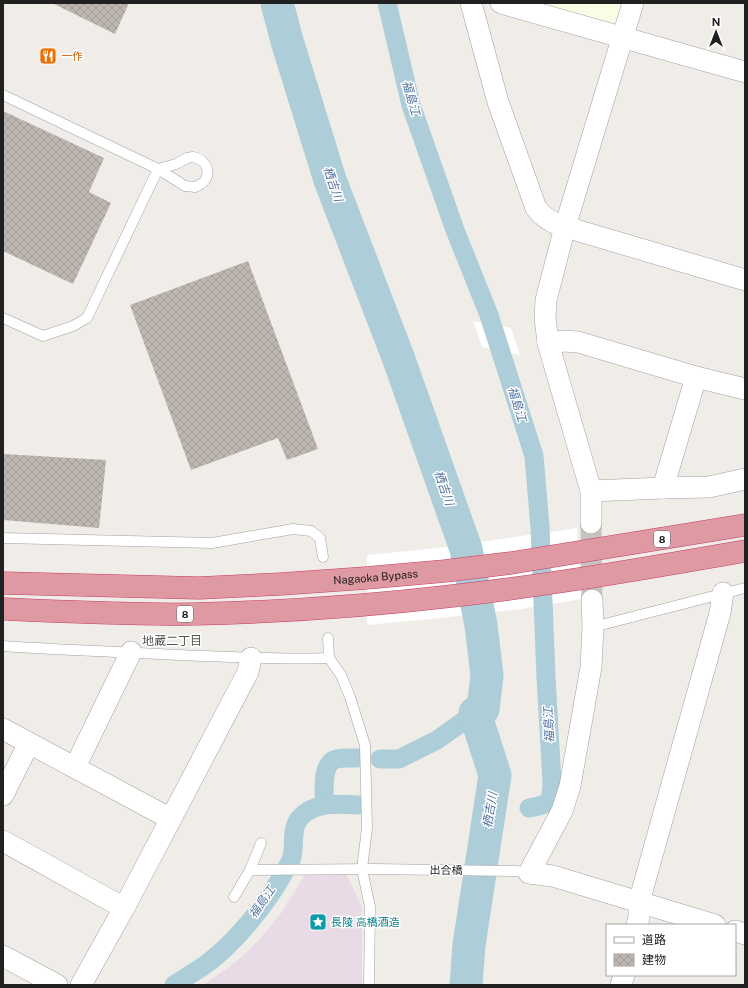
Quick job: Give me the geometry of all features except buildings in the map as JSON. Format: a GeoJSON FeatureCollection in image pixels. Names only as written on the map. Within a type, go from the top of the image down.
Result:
{"type":"FeatureCollection","features":[{"type":"Feature","properties":{"kind":"highway","name":"Nagaoka Bypass"},"geometry":{"type":"LineString","coordinates":[[3,583],[199,588],[281,584],[444,572],[745,525]]}},
{"type":"Feature","properties":{"kind":"highway","name":"8"},"geometry":{"type":"LineString","coordinates":[[3,609],[194,614],[367,604],[452,596],[579,579],[745,551]]}},
{"type":"Feature","properties":{"kind":"street"},"geometry":{"type":"LineString","coordinates":[[471,3],[498,102],[536,208],[542,216],[550,221],[745,280]]}},
{"type":"Feature","properties":{"kind":"street"},"geometry":{"type":"LineString","coordinates":[[501,3],[745,72]]}},
{"type":"Feature","properties":{"kind":"street"},"geometry":{"type":"LineString","coordinates":[[591,523],[591,491],[548,343],[545,318],[546,300],[566,226],[633,3]]}},
{"type":"Feature","properties":{"kind":"street"},"geometry":{"type":"LineString","coordinates":[[548,343],[564,341],[578,342],[696,377],[745,389]]}},
{"type":"Feature","properties":{"kind":"street"},"geometry":{"type":"LineString","coordinates":[[663,488],[696,377]]}},
{"type":"Feature","properties":{"kind":"street"},"geometry":{"type":"LineString","coordinates":[[591,491],[709,487],[745,479]]}},
{"type":"Feature","properties":{"kind":"street"},"geometry":{"type":"LineString","coordinates":[[637,924],[639,918],[639,902],[720,613],[723,593]]}},
{"type":"Feature","properties":{"kind":"street"},"geometry":{"type":"LineString","coordinates":[[592,600],[591,667],[570,786],[562,811],[523,872],[553,876],[712,924]]}},
{"type":"Feature","properties":{"kind":"street"},"geometry":{"type":"LineString","coordinates":[[75,768],[131,652]]}},
{"type":"Feature","properties":{"kind":"street"},"geometry":{"type":"LineString","coordinates":[[81,985],[124,908],[248,672],[251,658]]}},
{"type":"Feature","properties":{"kind":"street"},"geometry":{"type":"LineString","coordinates":[[3,729],[171,819]]}},
{"type":"Feature","properties":{"kind":"street"},"geometry":{"type":"LineString","coordinates":[[3,795],[29,743]]}},
{"type":"Feature","properties":{"kind":"street"},"geometry":{"type":"LineString","coordinates":[[3,841],[124,908]]}},
{"type":"Feature","properties":{"kind":"street"},"geometry":{"type":"LineString","coordinates":[[3,956],[57,985]]}},
{"type":"Feature","properties":{"kind":"lane"},"geometry":{"type":"LineString","coordinates":[[3,95],[158,169],[87,318],[73,326],[43,336],[3,318]]}},
{"type":"Feature","properties":{"kind":"lane"},"geometry":{"type":"LineString","coordinates":[[3,538],[212,543],[293,529],[311,531],[320,538],[323,557]]}},
{"type":"Feature","properties":{"kind":"lane"},"geometry":{"type":"LineString","coordinates":[[592,627],[745,588]]}},
{"type":"Feature","properties":{"kind":"lane"},"geometry":{"type":"LineString","coordinates":[[328,638],[329,658],[341,675],[350,697],[365,745],[367,828],[362,869],[370,907],[369,985]]}},
{"type":"Feature","properties":{"kind":"lane"},"geometry":{"type":"LineString","coordinates":[[3,646],[251,658],[329,658]]}},
{"type":"Feature","properties":{"kind":"lane"},"geometry":{"type":"LineString","coordinates":[[234,897],[254,871],[261,843]]}},
{"type":"Feature","properties":{"kind":"lane","name":"出合橋"},"geometry":{"type":"LineString","coordinates":[[254,871],[375,869],[523,872]]}},
{"type":"Feature","properties":{"kind":"shaded area"},"geometry":{"type":"Polygon","coordinates":[[[540,3],[621,3],[615,24],[540,3]]]}},
{"type":"Feature","properties":{"kind":"shaded area","name":"長陵 高橋酒造"},"geometry":{"type":"Polygon","coordinates":[[[306,873],[346,874],[362,907],[362,985],[203,985],[228,968],[248,951],[266,932],[282,912],[306,873]]]}},
{"type":"Feature","properties":{"kind":"pier"},"geometry":{"type":"Polygon","coordinates":[[[473,321],[511,328],[520,355],[482,347],[473,321]]]}},
{"type":"Feature","properties":{"kind":"pier"},"geometry":{"type":"Polygon","coordinates":[[[577,528],[581,599],[521,609],[367,625],[367,555],[438,548],[577,528]]]}},
{"type":"Feature","properties":{"kind":"waterway","name":"栖吉川"},"geometry":{"type":"LineString","coordinates":[[277,3],[287,41],[330,180],[398,357],[466,549],[481,625],[487,675],[483,709],[475,713],[495,775],[469,945],[466,985]]}},
{"type":"Feature","properties":{"kind":"waterway","name":"福島江"},"geometry":{"type":"LineString","coordinates":[[387,3],[411,105],[455,230],[489,315],[534,456],[540,527],[552,783],[551,795],[548,802],[529,808]]}},
{"type":"Feature","properties":{"kind":"waterway","name":"福島江"},"geometry":{"type":"LineString","coordinates":[[380,759],[399,759],[437,740],[475,713]]}},
{"type":"Feature","properties":{"kind":"waterway","name":"福島江"},"geometry":{"type":"LineString","coordinates":[[324,804],[324,781],[326,770],[329,765],[332,761],[337,759],[357,758]]}},
{"type":"Feature","properties":{"kind":"waterway","name":"福島江"},"geometry":{"type":"LineString","coordinates":[[174,985],[216,957],[258,912],[275,888],[291,860],[296,824],[305,813],[319,806],[335,804],[359,805]]}},
{"type":"Feature","properties":{"kind":"tunnel"},"geometry":{"type":"LineString","coordinates":[[591,523],[592,600]]}},
{"type":"Feature","properties":{"kind":"place","name":"一作"},"geometry":{"type":"Point","coordinates":[48,56]}},
{"type":"Feature","properties":{"kind":"place","name":"長陵 高橋酒造"},"geometry":{"type":"Point","coordinates":[318,922]}},
{"type":"Feature","properties":{"kind":"district","name":"地蔵二丁目"},"geometry":{"type":"Point","coordinates":[172,641]}}]}
